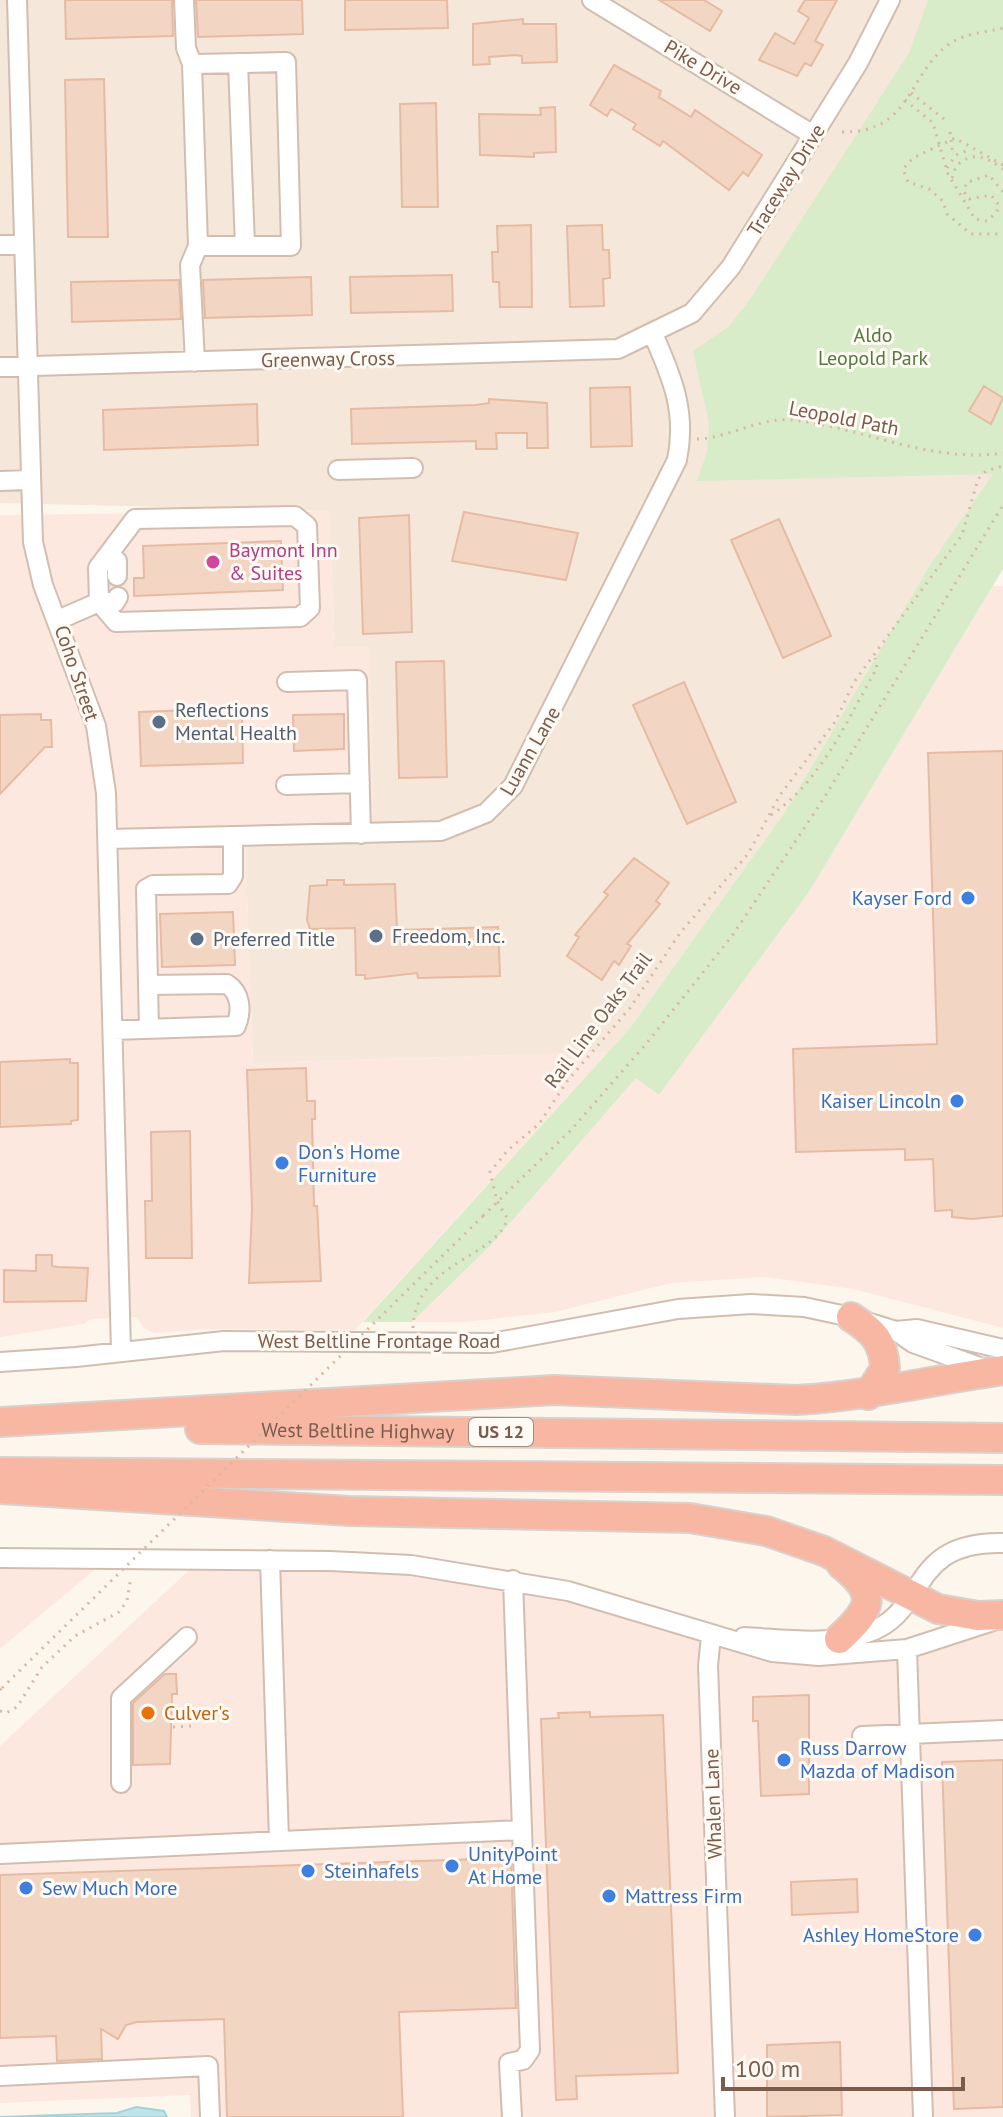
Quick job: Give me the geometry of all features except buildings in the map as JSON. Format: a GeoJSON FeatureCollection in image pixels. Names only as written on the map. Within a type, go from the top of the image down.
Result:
{"type":"FeatureCollection","features":[{"type":"Feature","properties":{"kind":"highway"},"geometry":{"type":"LineString","coordinates":[[851,1317],[871,1330],[883,1349],[885,1369],[868,1395]]}},
{"type":"Feature","properties":{"kind":"highway"},"geometry":{"type":"LineString","coordinates":[[0,1424],[554,1390],[796,1400],[868,1395],[1000,1366]]}},
{"type":"Feature","properties":{"kind":"highway","name":"West Beltline Highway"},"geometry":{"type":"LineString","coordinates":[[0,1424],[1003,1438]]}},
{"type":"Feature","properties":{"kind":"highway","name":"US 12"},"geometry":{"type":"LineString","coordinates":[[0,1472],[1003,1480]]}},
{"type":"Feature","properties":{"kind":"highway"},"geometry":{"type":"LineString","coordinates":[[0,1489],[350,1511],[690,1518],[766,1531],[824,1551],[912,1593],[938,1609],[958,1614],[1003,1616]]}},
{"type":"Feature","properties":{"kind":"highway"},"geometry":{"type":"LineString","coordinates":[[824,1551],[866,1589],[868,1603],[862,1618],[839,1639]]}},
{"type":"Feature","properties":{"kind":"street","name":"Coho Street"},"geometry":{"type":"LineString","coordinates":[[17,0],[28,480],[33,542],[43,585],[96,726],[109,839],[121,1350]]}},
{"type":"Feature","properties":{"kind":"street"},"geometry":{"type":"LineString","coordinates":[[184,0],[186,48],[192,64],[198,246],[190,265],[195,362]]}},
{"type":"Feature","properties":{"kind":"street","name":"Pike Drive"},"geometry":{"type":"LineString","coordinates":[[592,0],[616,6],[813,135]]}},
{"type":"Feature","properties":{"kind":"street","name":"Traceway Drive"},"geometry":{"type":"LineString","coordinates":[[653,334],[692,313],[731,267],[858,63],[890,0]]}},
{"type":"Feature","properties":{"kind":"street"},"geometry":{"type":"LineString","coordinates":[[192,64],[286,62],[291,246],[198,246]]}},
{"type":"Feature","properties":{"kind":"street"},"geometry":{"type":"LineString","coordinates":[[238,63],[245,246]]}},
{"type":"Feature","properties":{"kind":"street"},"geometry":{"type":"LineString","coordinates":[[0,245],[24,245]]}},
{"type":"Feature","properties":{"kind":"street","name":"Greenway Cross"},"geometry":{"type":"LineString","coordinates":[[0,367],[581,353],[618,349],[653,334]]}},
{"type":"Feature","properties":{"kind":"street","name":"Luann Lane"},"geometry":{"type":"LineString","coordinates":[[109,839],[441,831],[486,813],[513,786],[668,480],[681,440],[682,416],[676,387],[653,334]]}},
{"type":"Feature","properties":{"kind":"street"},"geometry":{"type":"LineString","coordinates":[[338,470],[413,468]]}},
{"type":"Feature","properties":{"kind":"street"},"geometry":{"type":"LineString","coordinates":[[0,481],[28,480]]}},
{"type":"Feature","properties":{"kind":"street"},"geometry":{"type":"LineString","coordinates":[[295,516],[307,526],[310,608],[300,617],[116,622],[99,602],[98,568],[135,519],[295,516]]}},
{"type":"Feature","properties":{"kind":"street"},"geometry":{"type":"LineString","coordinates":[[109,554],[117,561],[117,576]]}},
{"type":"Feature","properties":{"kind":"street"},"geometry":{"type":"LineString","coordinates":[[58,620],[99,602],[115,602],[118,597]]}},
{"type":"Feature","properties":{"kind":"street"},"geometry":{"type":"LineString","coordinates":[[287,682],[357,680],[361,834]]}},
{"type":"Feature","properties":{"kind":"street"},"geometry":{"type":"LineString","coordinates":[[286,785],[360,783]]}},
{"type":"Feature","properties":{"kind":"street"},"geometry":{"type":"LineString","coordinates":[[149,1029],[146,889],[153,885],[228,884],[233,876],[233,836]]}},
{"type":"Feature","properties":{"kind":"street"},"geometry":{"type":"LineString","coordinates":[[113,1030],[236,1026],[239,1000],[234,989],[227,984],[149,985]]}},
{"type":"Feature","properties":{"kind":"street","name":"West Beltline Frontage Road"},"geometry":{"type":"LineString","coordinates":[[0,1362],[224,1341],[492,1343],[678,1309],[727,1304],[775,1305],[851,1317],[896,1331],[913,1343],[1000,1366]]}},
{"type":"Feature","properties":{"kind":"street"},"geometry":{"type":"LineString","coordinates":[[711,1635],[839,1639],[869,1633],[892,1617],[941,1556],[961,1546],[1003,1543]]}},
{"type":"Feature","properties":{"kind":"street"},"geometry":{"type":"LineString","coordinates":[[0,1558],[270,1560],[411,1565],[513,1580],[602,1601],[772,1652],[819,1656],[907,1649],[1003,1616]]}},
{"type":"Feature","properties":{"kind":"street"},"geometry":{"type":"LineString","coordinates":[[270,1560],[279,1840]]}},
{"type":"Feature","properties":{"kind":"street"},"geometry":{"type":"LineString","coordinates":[[512,2117],[509,2063],[523,2060],[530,2050],[513,1580]]}},
{"type":"Feature","properties":{"kind":"street","name":"Whalen Lane"},"geometry":{"type":"LineString","coordinates":[[711,1635],[708,1666],[725,2117]]}},
{"type":"Feature","properties":{"kind":"street"},"geometry":{"type":"LineString","coordinates":[[121,1783],[121,1698],[187,1637]]}},
{"type":"Feature","properties":{"kind":"street"},"geometry":{"type":"LineString","coordinates":[[907,1649],[923,2117]]}},
{"type":"Feature","properties":{"kind":"street"},"geometry":{"type":"LineString","coordinates":[[862,1736],[1003,1730]]}},
{"type":"Feature","properties":{"kind":"street"},"geometry":{"type":"LineString","coordinates":[[0,1854],[522,1830]]}},
{"type":"Feature","properties":{"kind":"street"},"geometry":{"type":"LineString","coordinates":[[0,2076],[208,2066],[210,2117]]}},
{"type":"Feature","properties":{"kind":"path"},"geometry":{"type":"LineString","coordinates":[[842,132],[877,128],[905,100],[938,55],[952,42],[1003,28]]}},
{"type":"Feature","properties":{"kind":"path"},"geometry":{"type":"LineString","coordinates":[[911,93],[944,119]]}},
{"type":"Feature","properties":{"kind":"path"},"geometry":{"type":"LineString","coordinates":[[905,100],[933,123],[946,169],[975,219],[980,222],[997,212],[997,201],[986,195],[969,199],[964,192],[966,183],[989,175],[1003,192]]}},
{"type":"Feature","properties":{"kind":"path"},"geometry":{"type":"LineString","coordinates":[[950,132],[953,159]]}},
{"type":"Feature","properties":{"kind":"path"},"geometry":{"type":"LineString","coordinates":[[951,138],[910,161],[903,169],[908,182],[933,192],[943,201],[947,214],[971,234],[1003,234]]}},
{"type":"Feature","properties":{"kind":"path"},"geometry":{"type":"LineString","coordinates":[[951,138],[1003,167]]}},
{"type":"Feature","properties":{"kind":"path"},"geometry":{"type":"LineString","coordinates":[[946,169],[953,159],[971,149]]}},
{"type":"Feature","properties":{"kind":"path"},"geometry":{"type":"LineString","coordinates":[[952,181],[952,172],[963,160],[976,155],[988,157]]}},
{"type":"Feature","properties":{"kind":"path","name":"Leopold Path"},"geometry":{"type":"LineString","coordinates":[[681,440],[712,439],[780,419],[965,454],[1003,453]]}},
{"type":"Feature","properties":{"kind":"path","name":"Rail Line Oaks Trail"},"geometry":{"type":"LineString","coordinates":[[497,1201],[490,1172],[508,1150],[539,1124],[568,1080],[630,1008],[680,933],[748,854],[768,817],[835,722],[854,682],[962,535],[978,479],[986,471],[1003,466]]}},
{"type":"Feature","properties":{"kind":"path"},"geometry":{"type":"LineString","coordinates":[[1,1689],[571,1130],[646,1044],[732,936],[819,806],[1003,505]]}},
{"type":"Feature","properties":{"kind":"path","name":"Rail Line Oaks Trail"},"geometry":{"type":"LineString","coordinates":[[768,817],[787,804],[826,755],[877,668],[875,656]]}},
{"type":"Feature","properties":{"kind":"path"},"geometry":{"type":"LineString","coordinates":[[413,1325],[414,1309],[429,1288],[469,1253],[502,1233],[507,1218],[497,1201]]}},
{"type":"Feature","properties":{"kind":"path"},"geometry":{"type":"LineString","coordinates":[[0,1711],[6,1713],[17,1707],[42,1667],[75,1636],[119,1612],[127,1601],[138,1561]]}},
{"type":"Feature","properties":{"kind":"path"},"geometry":{"type":"LineString","coordinates":[[173,1727],[191,1726]]}},
{"type":"Feature","properties":{"kind":"shaded area"},"geometry":{"type":"Polygon","coordinates":[[[0,0],[1003,0],[1003,458],[785,812],[630,1028],[608,1052],[253,1063],[245,836],[369,647],[335,647],[329,511],[0,503],[0,0]]]}},
{"type":"Feature","properties":{"kind":"shaded area"},"geometry":{"type":"Polygon","coordinates":[[[329,511],[335,647],[370,647],[374,834],[245,836],[253,1063],[608,1052],[355,1330],[210,1329],[155,1333],[145,1329],[136,1317],[91,1319],[84,1324],[0,1337],[0,515],[329,511]]]}},
{"type":"Feature","properties":{"kind":"shaded area"},"geometry":{"type":"Polygon","coordinates":[[[993,586],[1003,586],[1003,1328],[853,1289],[765,1277],[671,1283],[555,1312],[466,1322],[412,1322],[491,1245],[637,1077],[659,1095],[809,892],[993,586]]]}},
{"type":"Feature","properties":{"kind":"shaded area"},"geometry":{"type":"Polygon","coordinates":[[[0,1558],[105,1561],[0,1649],[0,1558]]]}},
{"type":"Feature","properties":{"kind":"shaded area"},"geometry":{"type":"Polygon","coordinates":[[[199,1561],[513,1580],[711,1635],[864,1655],[1003,1617],[1003,2117],[191,2117],[190,2095],[0,2103],[0,1746],[199,1561]]]}},
{"type":"Feature","properties":{"kind":"green space","name":"Aldo Leopold Park"},"geometry":{"type":"Polygon","coordinates":[[[928,0],[1003,0],[1003,569],[809,892],[659,1095],[636,1078],[491,1245],[412,1322],[363,1322],[630,1028],[785,812],[930,565],[993,474],[697,481],[707,452],[709,424],[693,351],[728,327],[749,301],[909,53],[928,0]]]}},
{"type":"Feature","properties":{"kind":"water"},"geometry":{"type":"Polygon","coordinates":[[[136,2107],[164,2111],[167,2117],[0,2117],[117,2113],[136,2107]]]}},
{"type":"Feature","properties":{"kind":"place","name":"Baymont Inn & Suites"},"geometry":{"type":"Point","coordinates":[213,562]}},
{"type":"Feature","properties":{"kind":"place","name":"Reflections Mental Health"},"geometry":{"type":"Point","coordinates":[159,722]}},
{"type":"Feature","properties":{"kind":"place","name":"Kayser Ford"},"geometry":{"type":"Point","coordinates":[968,898]}},
{"type":"Feature","properties":{"kind":"place","name":"Freedom, Inc."},"geometry":{"type":"Point","coordinates":[376,936]}},
{"type":"Feature","properties":{"kind":"place","name":"Preferred Title"},"geometry":{"type":"Point","coordinates":[197,939]}},
{"type":"Feature","properties":{"kind":"place","name":"Kaiser Lincoln"},"geometry":{"type":"Point","coordinates":[957,1101]}},
{"type":"Feature","properties":{"kind":"place","name":"Don's Home Furniture"},"geometry":{"type":"Point","coordinates":[282,1163]}},
{"type":"Feature","properties":{"kind":"place","name":"Culver's"},"geometry":{"type":"Point","coordinates":[148,1713]}},
{"type":"Feature","properties":{"kind":"place","name":"Russ Darrow Mazda of Madison"},"geometry":{"type":"Point","coordinates":[784,1760]}},
{"type":"Feature","properties":{"kind":"place","name":"UnityPoint At Home"},"geometry":{"type":"Point","coordinates":[452,1866]}},
{"type":"Feature","properties":{"kind":"place","name":"Steinhafels"},"geometry":{"type":"Point","coordinates":[308,1871]}},
{"type":"Feature","properties":{"kind":"place","name":"Sew Much More"},"geometry":{"type":"Point","coordinates":[26,1888]}},
{"type":"Feature","properties":{"kind":"place","name":"Mattress Firm"},"geometry":{"type":"Point","coordinates":[609,1896]}},
{"type":"Feature","properties":{"kind":"place","name":"Ashley HomeStore"},"geometry":{"type":"Point","coordinates":[975,1935]}}]}
